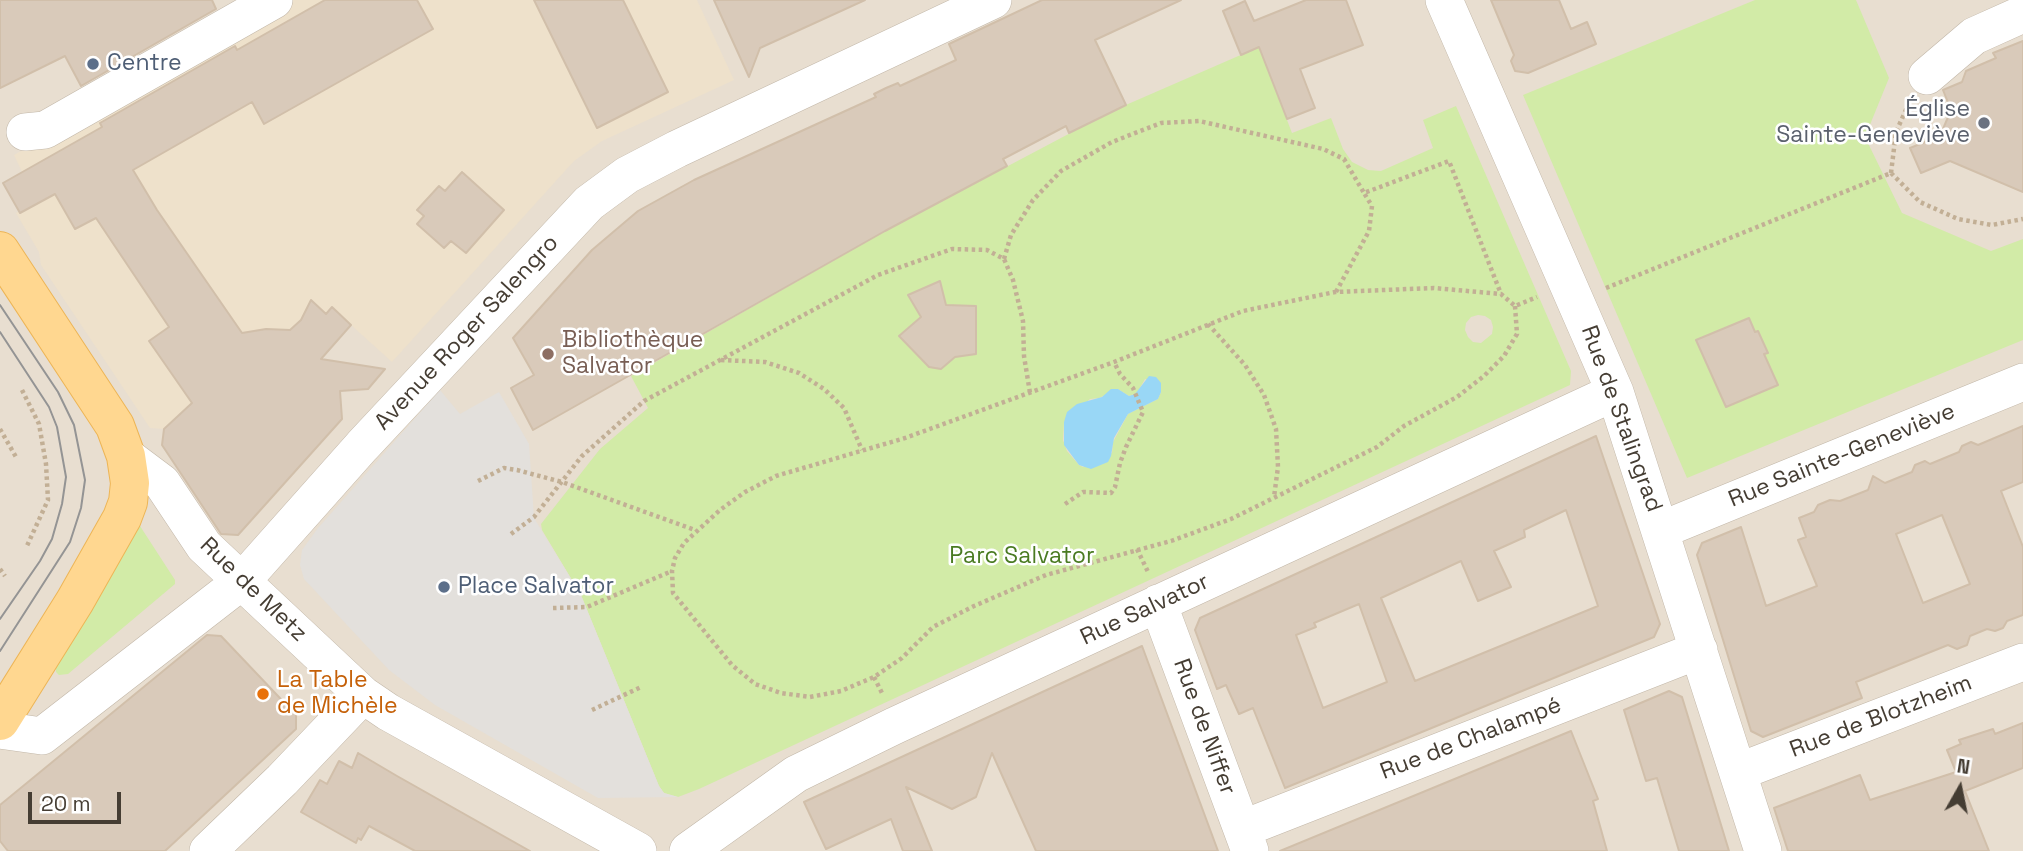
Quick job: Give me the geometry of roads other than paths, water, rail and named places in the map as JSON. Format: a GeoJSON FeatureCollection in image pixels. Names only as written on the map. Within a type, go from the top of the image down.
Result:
{"type":"FeatureCollection","features":[{"type":"Feature","properties":{"kind":"main road"},"geometry":{"type":"LineString","coordinates":[[0,251],[115,426],[126,456],[130,483],[128,502],[122,518],[75,601],[0,721]]}},
{"type":"Feature","properties":{"kind":"street"},"geometry":{"type":"LineString","coordinates":[[25,132],[45,130],[274,0]]}},
{"type":"Feature","properties":{"kind":"street","name":"Avenue Roger Salengro"},"geometry":{"type":"LineString","coordinates":[[0,730],[42,736],[242,581],[362,446],[589,202],[627,175],[931,12],[993,0]]}},
{"type":"Feature","properties":{"kind":"street","name":"Rue de Stalingrad"},"geometry":{"type":"LineString","coordinates":[[1444,0],[1615,392],[1763,851]]}},
{"type":"Feature","properties":{"kind":"street"},"geometry":{"type":"LineString","coordinates":[[1927,76],[1974,36],[2023,13]]}},
{"type":"Feature","properties":{"kind":"street","name":"Rue Sainte-Geneviève"},"geometry":{"type":"LineString","coordinates":[[1661,530],[2023,382]]}},
{"type":"Feature","properties":{"kind":"street","name":"Rue Salvator"},"geometry":{"type":"LineString","coordinates":[[688,851],[796,774],[1615,392]]}},
{"type":"Feature","properties":{"kind":"street","name":"Rue de Metz"},"geometry":{"type":"LineString","coordinates":[[126,456],[162,483],[204,546],[363,695],[388,712],[638,851]]}},
{"type":"Feature","properties":{"kind":"street","name":"Rue de Niffer"},"geometry":{"type":"LineString","coordinates":[[1158,603],[1246,840]]}},
{"type":"Feature","properties":{"kind":"street","name":"Rue de Chalampé"},"geometry":{"type":"LineString","coordinates":[[1246,840],[1699,650]]}},
{"type":"Feature","properties":{"kind":"street","name":"Rue de Blotzheim"},"geometry":{"type":"LineString","coordinates":[[1738,772],[2023,662]]}},
{"type":"Feature","properties":{"kind":"street"},"geometry":{"type":"LineString","coordinates":[[208,851],[282,780],[363,695]]}},
{"type":"Feature","properties":{"kind":"water"},"geometry":{"type":"Polygon","coordinates":[[[1149,376],[1156,377],[1161,383],[1158,399],[1128,414],[1114,438],[1108,462],[1091,469],[1079,465],[1064,445],[1067,412],[1077,404],[1102,397],[1111,389],[1118,389],[1129,396],[1135,394],[1149,376]]]}},
{"type":"Feature","properties":{"kind":"tram line"},"geometry":{"type":"LineString","coordinates":[[0,305],[58,392],[74,425],[85,480],[81,508],[70,542],[0,651]]}},
{"type":"Feature","properties":{"kind":"tram line"},"geometry":{"type":"LineString","coordinates":[[0,332],[49,407],[57,427],[66,477],[52,539],[0,619]]}},
{"type":"Feature","properties":{"kind":"place","name":"Centre"},"geometry":{"type":"Point","coordinates":[93,64]}},
{"type":"Feature","properties":{"kind":"place","name":"Église Sainte-Geneviève"},"geometry":{"type":"Point","coordinates":[1984,123]}},
{"type":"Feature","properties":{"kind":"place","name":"Bibliothèque Salvator"},"geometry":{"type":"Point","coordinates":[548,354]}},
{"type":"Feature","properties":{"kind":"place","name":"Place Salvator"},"geometry":{"type":"Point","coordinates":[444,587]}},
{"type":"Feature","properties":{"kind":"place","name":"La Table de Michèle"},"geometry":{"type":"Point","coordinates":[263,694]}},
{"type":"Feature","properties":{"kind":"park label","name":"Parc Salvator"},"geometry":{"type":"Point","coordinates":[1022,557]}}]}
